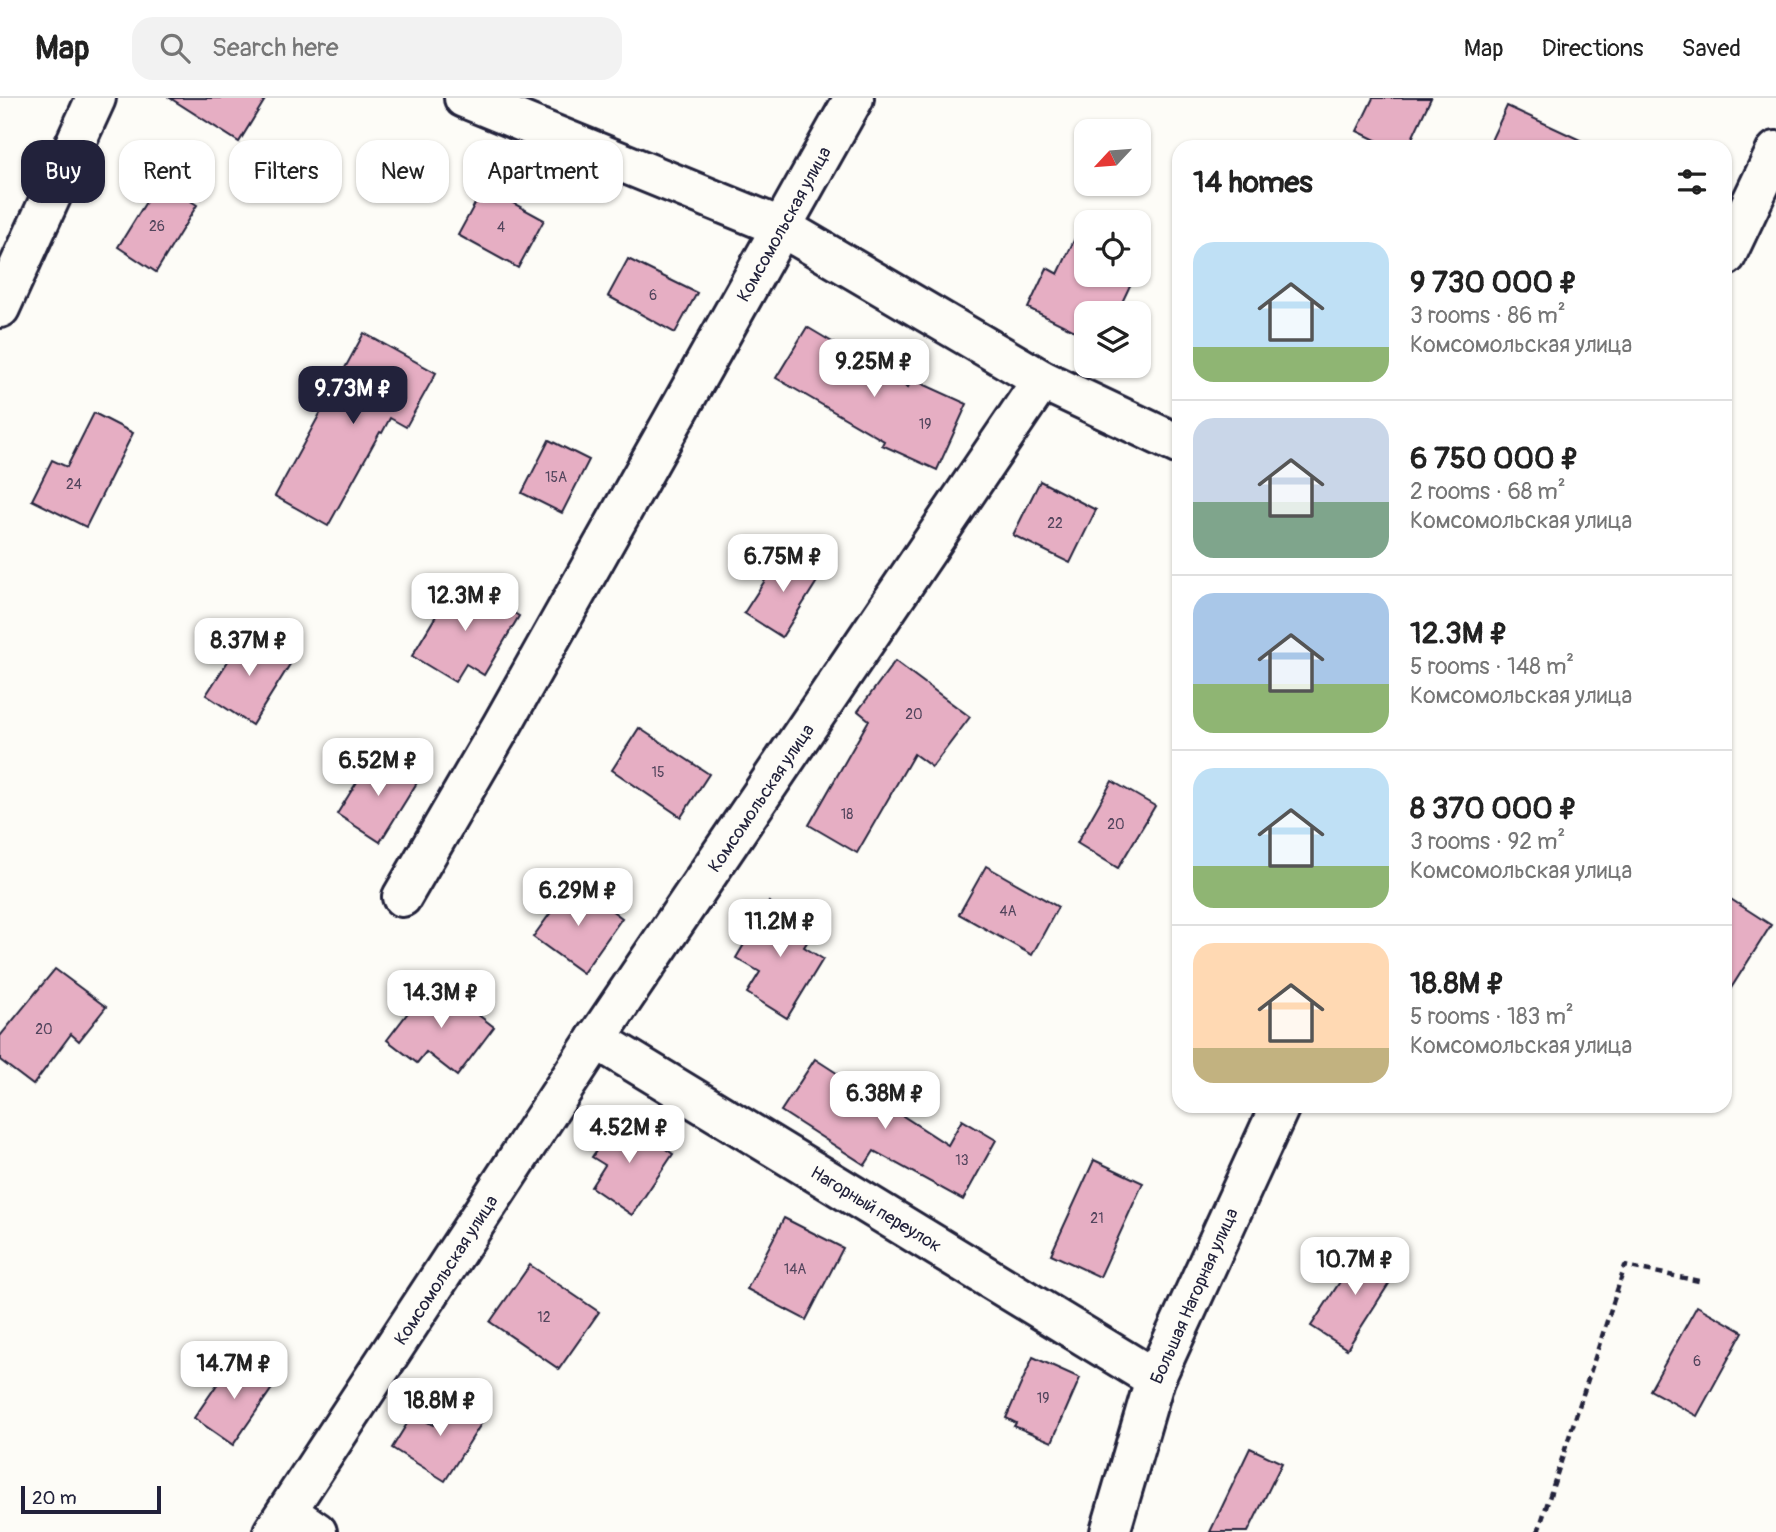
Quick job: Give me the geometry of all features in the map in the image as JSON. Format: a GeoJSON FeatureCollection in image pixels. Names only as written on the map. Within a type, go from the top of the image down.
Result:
{"type":"FeatureCollection","features":[{"type":"Feature","properties":{"kind":"street"},"geometry":{"type":"LineString","coordinates":[[0,309],[96,98]]}},
{"type":"Feature","properties":{"kind":"street"},"geometry":{"type":"LineString","coordinates":[[464,98],[783,228],[1042,380],[1172,441]]}},
{"type":"Feature","properties":{"kind":"street","name":"Комсомольская улица"},"geometry":{"type":"LineString","coordinates":[[402,897],[783,228],[854,98]]}},
{"type":"Feature","properties":{"kind":"street"},"geometry":{"type":"LineString","coordinates":[[1732,243],[1776,151]]}},
{"type":"Feature","properties":{"kind":"street","name":"Комсомольская улица"},"geometry":{"type":"LineString","coordinates":[[292,1525],[597,1040],[1042,380]]}},
{"type":"Feature","properties":{"kind":"street","name":"Нагорный переулок"},"geometry":{"type":"LineString","coordinates":[[597,1040],[1155,1379]]}},
{"type":"Feature","properties":{"kind":"street","name":"Большая Нагорная улица"},"geometry":{"type":"LineString","coordinates":[[1110,1532],[1155,1379],[1277,1113]]}},
{"type":"Feature","properties":{"kind":"path"},"geometry":{"type":"LineString","coordinates":[[1538,1532],[1625,1266],[1699,1281]]}},
{"type":"Feature","properties":{"kind":"building"},"geometry":{"type":"Polygon","coordinates":[[[170,98],[266,98],[240,140],[236,140],[170,98]]]}},
{"type":"Feature","properties":{"kind":"building"},"geometry":{"type":"Polygon","coordinates":[[[1373,98],[1431,98],[1411,140],[1376,140],[1357,131],[1373,98]]]}},
{"type":"Feature","properties":{"kind":"building"},"geometry":{"type":"Polygon","coordinates":[[[1507,106],[1580,140],[1491,140],[1507,106]]]}},
{"type":"Feature","properties":{"kind":"building"},"geometry":{"type":"Polygon","coordinates":[[[145,203],[197,205],[156,272],[118,247],[145,203]]]}},
{"type":"Feature","properties":{"kind":"building"},"geometry":{"type":"Polygon","coordinates":[[[475,203],[513,203],[544,220],[518,268],[458,235],[475,203]]]}},
{"type":"Feature","properties":{"kind":"building"},"geometry":{"type":"Polygon","coordinates":[[[1074,240],[1074,287],[1129,287],[1123,301],[1074,301],[1074,331],[1028,308],[1047,268],[1058,274],[1074,240]]]}},
{"type":"Feature","properties":{"kind":"building"},"geometry":{"type":"Polygon","coordinates":[[[628,259],[697,293],[675,333],[608,296],[628,259]]]}},
{"type":"Feature","properties":{"kind":"building"},"geometry":{"type":"Polygon","coordinates":[[[807,327],[908,387],[912,379],[967,404],[937,470],[882,445],[884,441],[776,378],[807,327]]]}},
{"type":"Feature","properties":{"kind":"building"},"geometry":{"type":"Polygon","coordinates":[[[364,333],[436,373],[406,427],[390,418],[382,433],[380,432],[328,526],[275,496],[364,333]]]}},
{"type":"Feature","properties":{"kind":"building"},"geometry":{"type":"Polygon","coordinates":[[[94,413],[133,433],[86,527],[32,500],[52,460],[67,467],[94,413]]]}},
{"type":"Feature","properties":{"kind":"building"},"geometry":{"type":"Polygon","coordinates":[[[549,440],[589,460],[562,513],[522,493],[549,440]]]}},
{"type":"Feature","properties":{"kind":"building"},"geometry":{"type":"Polygon","coordinates":[[[1040,481],[1096,510],[1070,563],[1013,535],[1040,481]]]}},
{"type":"Feature","properties":{"kind":"building"},"geometry":{"type":"Polygon","coordinates":[[[784,551],[821,575],[782,637],[744,613],[784,551]]]}},
{"type":"Feature","properties":{"kind":"building"},"geometry":{"type":"Polygon","coordinates":[[[458,579],[519,616],[484,675],[466,664],[455,682],[412,656],[458,579]]]}},
{"type":"Feature","properties":{"kind":"building"},"geometry":{"type":"Polygon","coordinates":[[[247,632],[292,661],[252,725],[206,695],[247,632]]]}},
{"type":"Feature","properties":{"kind":"building"},"geometry":{"type":"Polygon","coordinates":[[[895,661],[970,717],[932,767],[914,754],[857,853],[809,825],[869,720],[858,711],[895,661]]]}},
{"type":"Feature","properties":{"kind":"building"},"geometry":{"type":"Polygon","coordinates":[[[639,728],[709,774],[681,817],[612,770],[639,728]]]}},
{"type":"Feature","properties":{"kind":"building"},"geometry":{"type":"Polygon","coordinates":[[[375,753],[418,781],[380,842],[337,814],[375,753]]]}},
{"type":"Feature","properties":{"kind":"building"},"geometry":{"type":"Polygon","coordinates":[[[1112,781],[1155,806],[1118,868],[1077,843],[1112,781]]]}},
{"type":"Feature","properties":{"kind":"building"},"geometry":{"type":"Polygon","coordinates":[[[986,866],[1058,907],[1032,955],[959,914],[986,866]]]}},
{"type":"Feature","properties":{"kind":"building"},"geometry":{"type":"Polygon","coordinates":[[[573,882],[622,918],[583,973],[533,937],[573,882]]]}},
{"type":"Feature","properties":{"kind":"building"},"geometry":{"type":"Polygon","coordinates":[[[1732,900],[1771,925],[1732,987],[1732,900]]]}},
{"type":"Feature","properties":{"kind":"building"},"geometry":{"type":"Polygon","coordinates":[[[769,902],[815,930],[804,947],[823,959],[787,1018],[747,993],[760,972],[736,958],[769,902]]]}},
{"type":"Feature","properties":{"kind":"building"},"geometry":{"type":"Polygon","coordinates":[[[55,969],[106,1007],[79,1041],[71,1034],[33,1085],[0,1060],[0,1036],[55,969]]]}},
{"type":"Feature","properties":{"kind":"building"},"geometry":{"type":"Polygon","coordinates":[[[433,980],[494,1027],[457,1076],[426,1052],[417,1063],[387,1040],[433,980]]]}},
{"type":"Feature","properties":{"kind":"building"},"geometry":{"type":"Polygon","coordinates":[[[815,1059],[948,1145],[962,1120],[996,1140],[963,1200],[874,1151],[865,1165],[781,1111],[815,1059]]]}},
{"type":"Feature","properties":{"kind":"building"},"geometry":{"type":"Polygon","coordinates":[[[619,1117],[673,1154],[632,1215],[591,1187],[605,1165],[592,1157],[619,1117]]]}},
{"type":"Feature","properties":{"kind":"building"},"geometry":{"type":"Polygon","coordinates":[[[1094,1160],[1143,1183],[1100,1277],[1051,1254],[1094,1160]]]}},
{"type":"Feature","properties":{"kind":"building"},"geometry":{"type":"Polygon","coordinates":[[[784,1218],[843,1248],[806,1320],[747,1289],[784,1218]]]}},
{"type":"Feature","properties":{"kind":"building"},"geometry":{"type":"Polygon","coordinates":[[[1364,1245],[1399,1268],[1347,1349],[1311,1326],[1364,1245]]]}},
{"type":"Feature","properties":{"kind":"building"},"geometry":{"type":"Polygon","coordinates":[[[530,1265],[599,1312],[559,1369],[490,1322],[530,1265]]]}},
{"type":"Feature","properties":{"kind":"building"},"geometry":{"type":"Polygon","coordinates":[[[1697,1306],[1743,1332],[1697,1416],[1650,1390],[1697,1306]]]}},
{"type":"Feature","properties":{"kind":"building"},"geometry":{"type":"Polygon","coordinates":[[[236,1357],[275,1384],[233,1445],[194,1418],[236,1357]]]}},
{"type":"Feature","properties":{"kind":"building"},"geometry":{"type":"Polygon","coordinates":[[[1033,1357],[1080,1378],[1052,1442],[1014,1426],[1016,1423],[1006,1418],[1033,1357]]]}},
{"type":"Feature","properties":{"kind":"building"},"geometry":{"type":"Polygon","coordinates":[[[452,1395],[486,1416],[445,1481],[392,1448],[413,1414],[433,1425],[452,1395]]]}},
{"type":"Feature","properties":{"kind":"building"},"geometry":{"type":"Polygon","coordinates":[[[1250,1448],[1282,1463],[1248,1532],[1210,1532],[1250,1448]]]}}]}
